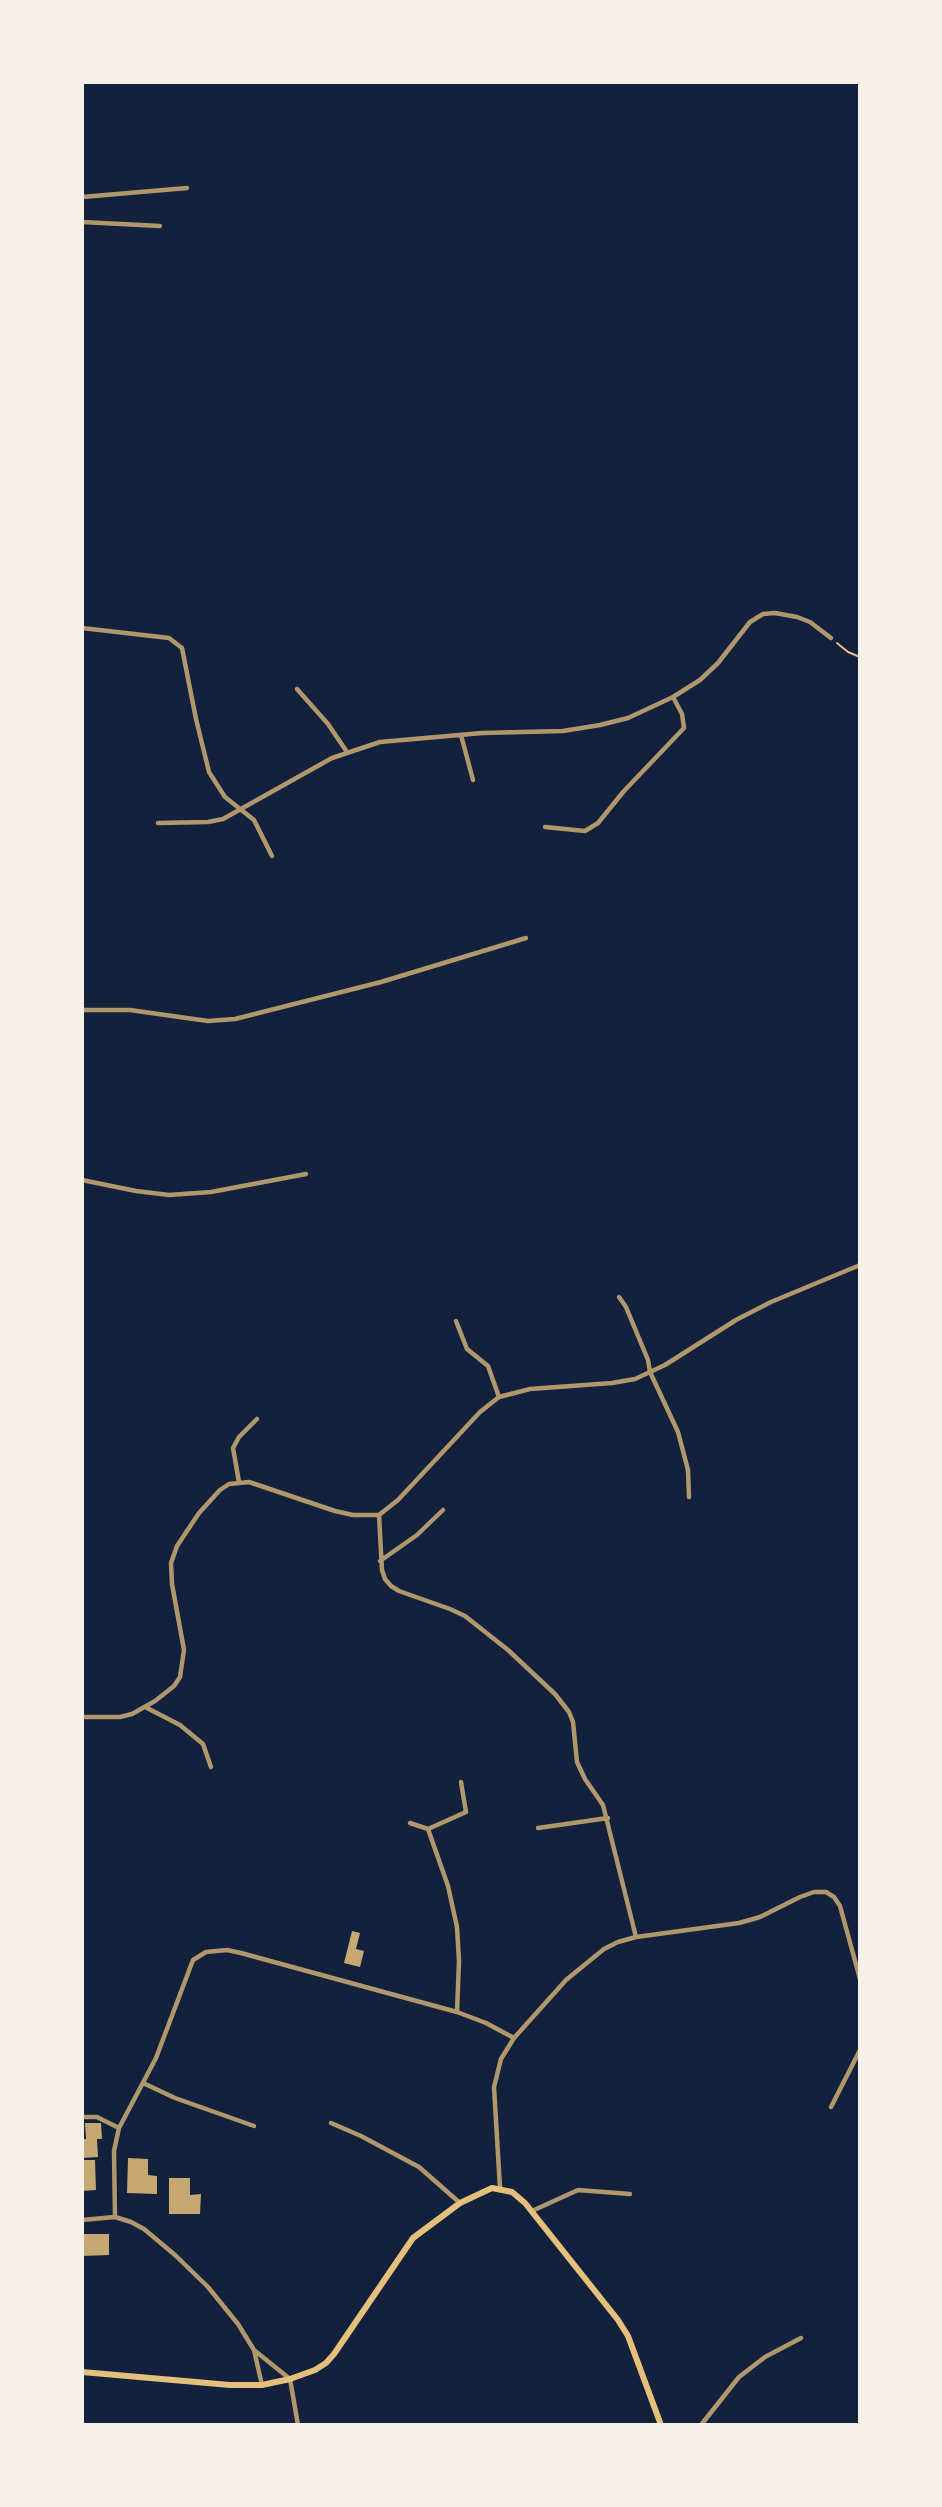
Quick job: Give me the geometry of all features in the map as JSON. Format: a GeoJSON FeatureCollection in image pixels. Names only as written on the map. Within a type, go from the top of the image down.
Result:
{"type":"FeatureCollection","features":[{"type":"Feature","properties":{"kind":"main road"},"geometry":{"type":"LineString","coordinates":[[82,2372],[217,2384],[262,2385],[290,2379],[326,2363],[413,2238],[460,2203],[484,2190],[500,2189],[519,2196],[618,2320],[628,2336],[661,2425]]}},
{"type":"Feature","properties":{"kind":"street"},"geometry":{"type":"LineString","coordinates":[[82,197],[187,188]]}},
{"type":"Feature","properties":{"kind":"street"},"geometry":{"type":"LineString","coordinates":[[82,222],[160,226]]}},
{"type":"Feature","properties":{"kind":"street"},"geometry":{"type":"LineString","coordinates":[[158,823],[223,819],[241,811],[295,777],[347,752],[380,743],[461,735],[537,733],[600,725],[628,718],[673,697],[710,671],[750,622],[764,614],[775,613],[803,619],[831,638]]}},
{"type":"Feature","properties":{"kind":"street"},"geometry":{"type":"LineString","coordinates":[[82,628],[169,638],[183,648],[209,772],[225,797],[254,820],[272,856]]}},
{"type":"Feature","properties":{"kind":"street"},"geometry":{"type":"LineString","coordinates":[[298,689],[328,724],[347,752]]}},
{"type":"Feature","properties":{"kind":"street"},"geometry":{"type":"LineString","coordinates":[[545,827],[585,831],[598,823],[624,791],[684,728],[682,714],[673,697]]}},
{"type":"Feature","properties":{"kind":"street"},"geometry":{"type":"LineString","coordinates":[[461,735],[473,780]]}},
{"type":"Feature","properties":{"kind":"street"},"geometry":{"type":"LineString","coordinates":[[82,1010],[130,1010],[208,1021],[235,1019],[381,982],[526,938]]}},
{"type":"Feature","properties":{"kind":"street"},"geometry":{"type":"LineString","coordinates":[[82,1180],[169,1195],[211,1192],[306,1174]]}},
{"type":"Feature","properties":{"kind":"street"},"geometry":{"type":"LineString","coordinates":[[82,1717],[120,1717],[146,1707],[174,1686],[180,1677],[183,1664],[182,1634],[171,1573],[177,1546],[219,1490],[239,1482],[263,1485],[335,1511],[353,1515],[379,1515],[398,1500],[480,1412],[499,1397],[530,1389],[635,1379],[748,1314],[860,1265]]}},
{"type":"Feature","properties":{"kind":"street"},"geometry":{"type":"LineString","coordinates":[[619,1297],[678,1432],[688,1470],[689,1497]]}},
{"type":"Feature","properties":{"kind":"street"},"geometry":{"type":"LineString","coordinates":[[456,1321],[467,1349],[488,1366],[499,1397]]}},
{"type":"Feature","properties":{"kind":"street"},"geometry":{"type":"LineString","coordinates":[[239,1482],[233,1448],[239,1437],[257,1419]]}},
{"type":"Feature","properties":{"kind":"street"},"geometry":{"type":"LineString","coordinates":[[380,1561],[417,1535],[443,1510]]}},
{"type":"Feature","properties":{"kind":"street"},"geometry":{"type":"LineString","coordinates":[[379,1515],[380,1561],[385,1579],[391,1586],[465,1616],[508,1650],[563,1703],[573,1722],[577,1762],[608,1818],[636,1937]]}},
{"type":"Feature","properties":{"kind":"street"},"geometry":{"type":"LineString","coordinates":[[146,1707],[180,1725],[203,1744],[211,1767]]}},
{"type":"Feature","properties":{"kind":"street"},"geometry":{"type":"LineString","coordinates":[[410,1824],[428,1829],[466,1812],[461,1782]]}},
{"type":"Feature","properties":{"kind":"street"},"geometry":{"type":"LineString","coordinates":[[538,1828],[608,1818]]}},
{"type":"Feature","properties":{"kind":"street"},"geometry":{"type":"LineString","coordinates":[[428,1829],[448,1886],[457,1927],[457,2012]]}},
{"type":"Feature","properties":{"kind":"street"},"geometry":{"type":"LineString","coordinates":[[500,2189],[494,2087],[501,2059],[514,2038],[566,1980],[588,1961],[618,1942],[636,1937],[739,1923],[760,1917],[814,1892],[826,1892],[834,1897],[840,1906],[860,1979]]}},
{"type":"Feature","properties":{"kind":"street"},"geometry":{"type":"LineString","coordinates":[[115,2217],[114,2151],[119,2128],[164,2039],[186,1975],[194,1960],[206,1952],[227,1950],[241,1953],[457,2012],[514,2038]]}},
{"type":"Feature","properties":{"kind":"street"},"geometry":{"type":"LineString","coordinates":[[831,2107],[860,2050]]}},
{"type":"Feature","properties":{"kind":"street"},"geometry":{"type":"LineString","coordinates":[[143,2083],[175,2098],[254,2126]]}},
{"type":"Feature","properties":{"kind":"street"},"geometry":{"type":"LineString","coordinates":[[82,2117],[97,2117],[119,2128]]}},
{"type":"Feature","properties":{"kind":"street"},"geometry":{"type":"LineString","coordinates":[[331,2123],[419,2167],[460,2203]]}},
{"type":"Feature","properties":{"kind":"street"},"geometry":{"type":"LineString","coordinates":[[532,2211],[578,2190],[630,2194]]}},
{"type":"Feature","properties":{"kind":"street"},"geometry":{"type":"LineString","coordinates":[[82,2220],[115,2217],[144,2230],[175,2255],[228,2310],[254,2350],[290,2379],[298,2425]]}},
{"type":"Feature","properties":{"kind":"street"},"geometry":{"type":"LineString","coordinates":[[701,2425],[739,2377],[765,2357],[801,2338]]}},
{"type":"Feature","properties":{"kind":"street"},"geometry":{"type":"LineString","coordinates":[[254,2350],[262,2385]]}},
{"type":"Feature","properties":{"kind":"path"},"geometry":{"type":"LineString","coordinates":[[831,638],[848,652],[860,657]]}},
{"type":"Feature","properties":{"kind":"building"},"geometry":{"type":"Polygon","coordinates":[[[352,1931],[360,1933],[356,1949],[364,1951],[360,1967],[344,1963],[352,1931]]]}},
{"type":"Feature","properties":{"kind":"building"},"geometry":{"type":"Polygon","coordinates":[[[85,2123],[101,2123],[102,2139],[97,2139],[98,2157],[82,2158],[82,2139],[86,2139],[85,2123]]]}},
{"type":"Feature","properties":{"kind":"building"},"geometry":{"type":"Polygon","coordinates":[[[128,2158],[148,2159],[148,2175],[157,2176],[157,2194],[127,2193],[128,2158]]]}},
{"type":"Feature","properties":{"kind":"building"},"geometry":{"type":"Polygon","coordinates":[[[82,2160],[95,2160],[96,2190],[82,2191],[82,2160]]]}},
{"type":"Feature","properties":{"kind":"building"},"geometry":{"type":"Polygon","coordinates":[[[169,2178],[190,2178],[190,2195],[201,2194],[200,2214],[169,2214],[169,2178]]]}},
{"type":"Feature","properties":{"kind":"building"},"geometry":{"type":"Polygon","coordinates":[[[82,2234],[109,2234],[109,2255],[82,2256],[82,2234]]]}}]}
